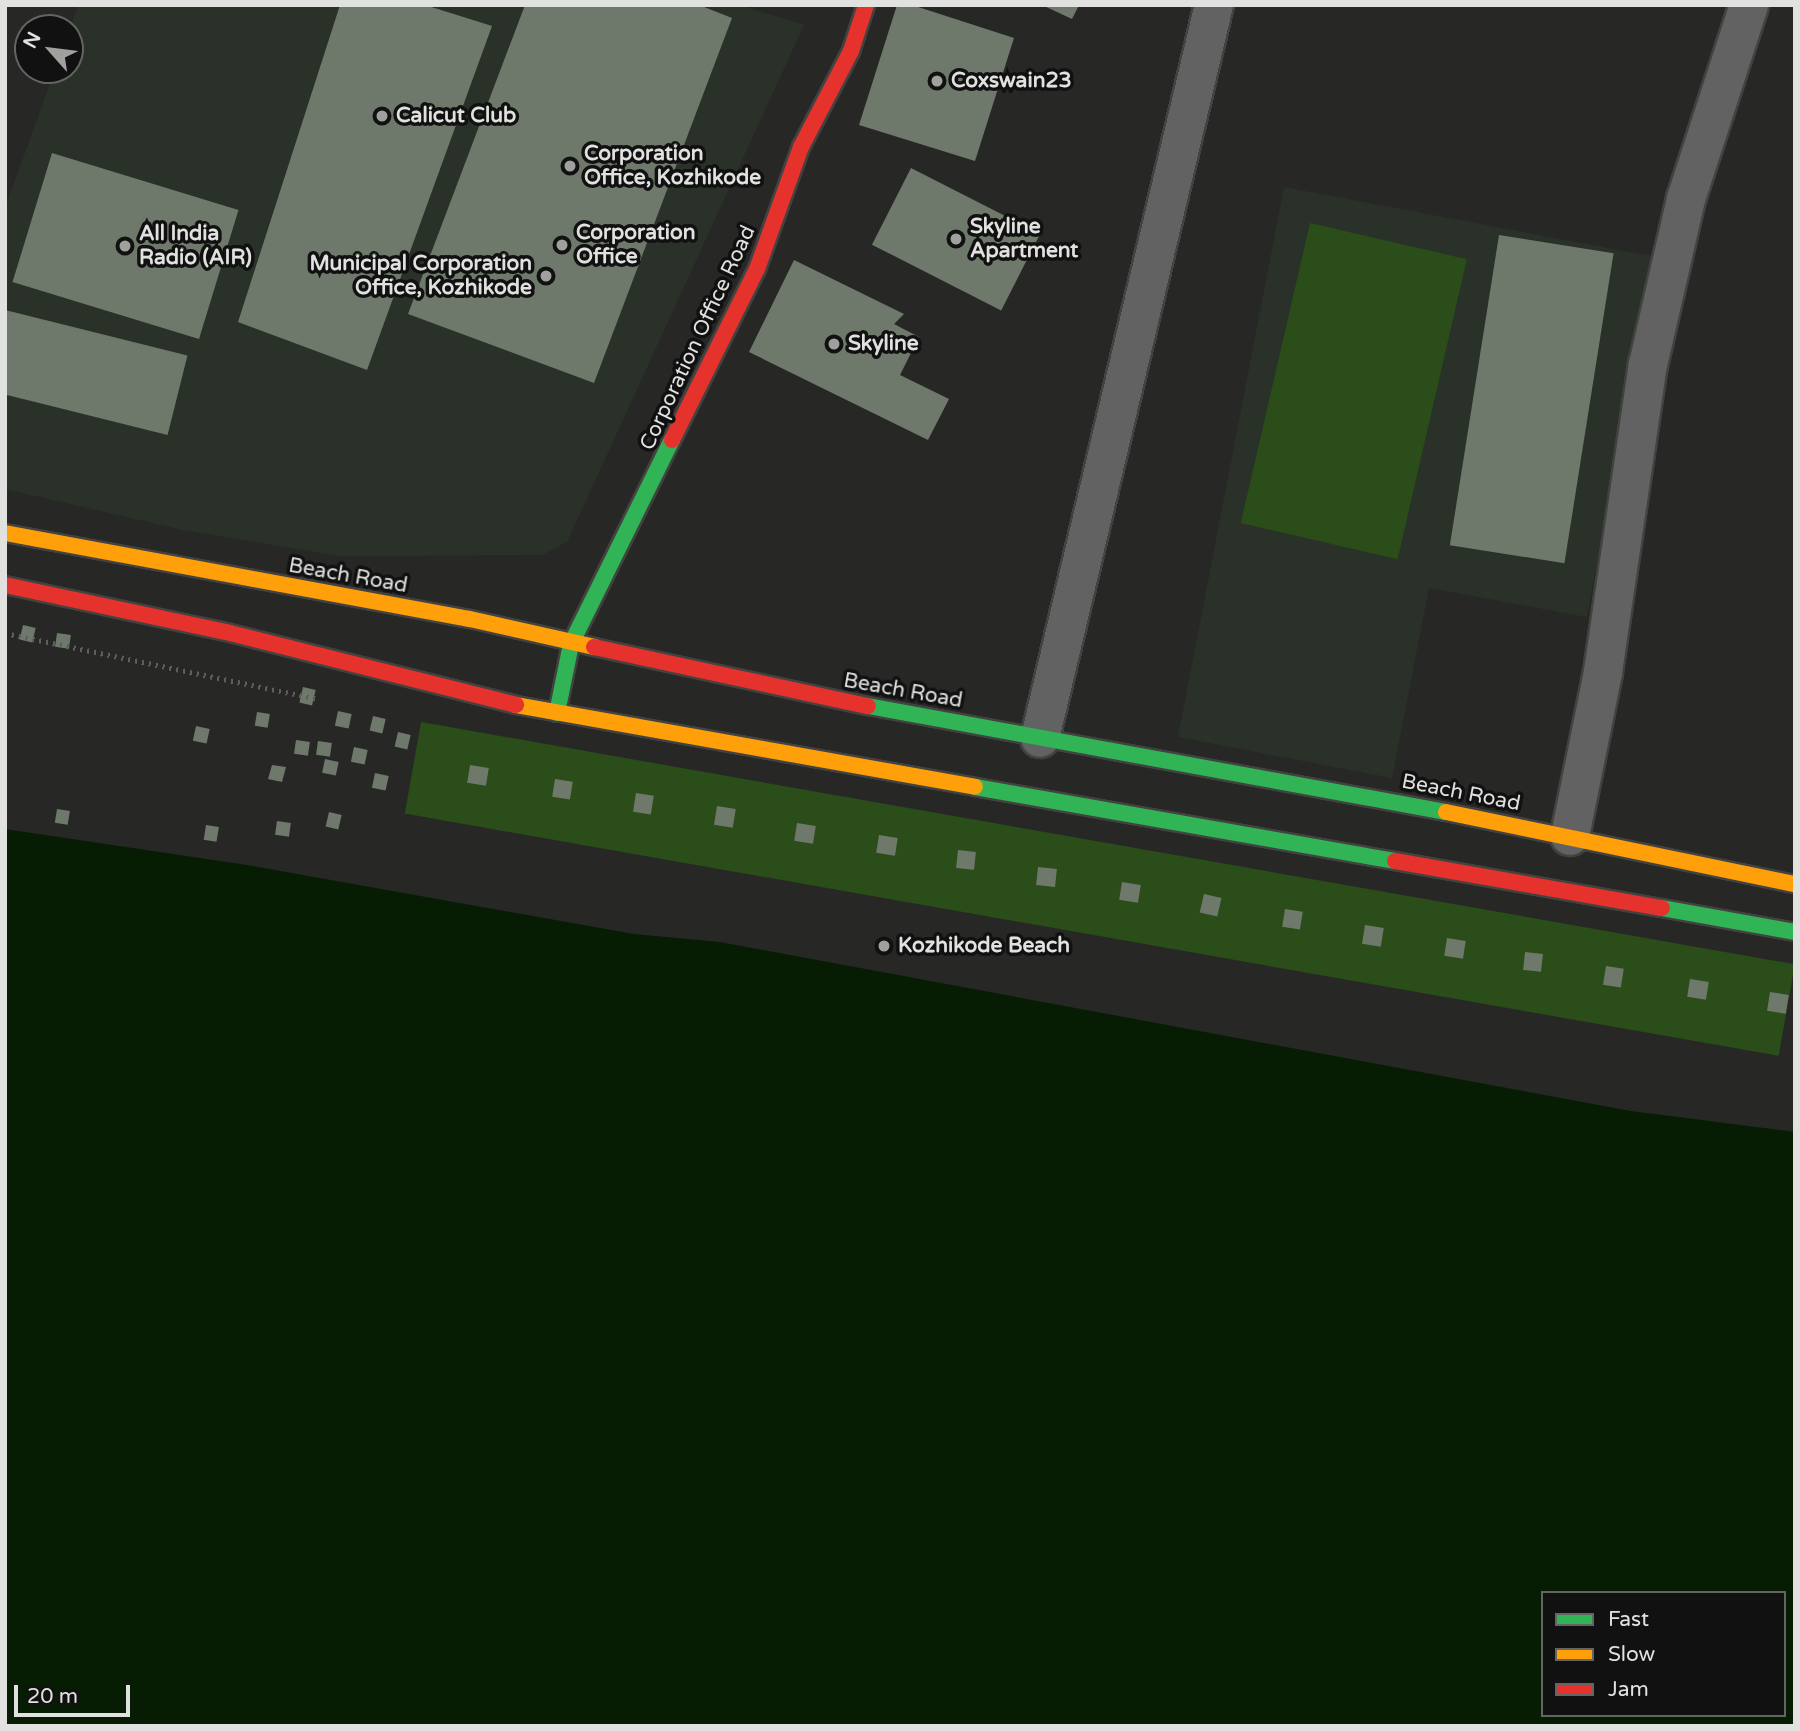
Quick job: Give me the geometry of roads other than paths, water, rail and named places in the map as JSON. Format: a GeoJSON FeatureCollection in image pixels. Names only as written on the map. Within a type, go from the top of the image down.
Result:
{"type":"FeatureCollection","features":[{"type":"Feature","properties":{"kind":"main road","name":"Corporation Office Road"},"geometry":{"type":"LineString","coordinates":[[557,713],[570,644],[757,269],[801,147],[851,51],[866,5]]}},
{"type":"Feature","properties":{"kind":"main road","name":"Beach Road"},"geometry":{"type":"LineString","coordinates":[[5,533],[79,549],[470,619],[570,644],[807,695],[1570,836],[1795,884]]}},
{"type":"Feature","properties":{"kind":"main road"},"geometry":{"type":"LineString","coordinates":[[5,584],[230,633],[492,701],[1795,932]]}},
{"type":"Feature","properties":{"kind":"street"},"geometry":{"type":"LineString","coordinates":[[1040,737],[1214,5]]}},
{"type":"Feature","properties":{"kind":"street"},"geometry":{"type":"LineString","coordinates":[[1570,836],[1603,672],[1648,365],[1686,200],[1749,5]]}},
{"type":"Feature","properties":{"kind":"place","name":"Coxswain23"},"geometry":{"type":"Point","coordinates":[937,81]}},
{"type":"Feature","properties":{"kind":"place","name":"Calicut Club"},"geometry":{"type":"Point","coordinates":[382,116]}},
{"type":"Feature","properties":{"kind":"place","name":"Corporation Office, Kozhikode"},"geometry":{"type":"Point","coordinates":[570,166]}},
{"type":"Feature","properties":{"kind":"place","name":"Skyline Apartment"},"geometry":{"type":"Point","coordinates":[956,239]}},
{"type":"Feature","properties":{"kind":"place","name":"Corporation Office"},"geometry":{"type":"Point","coordinates":[562,245]}},
{"type":"Feature","properties":{"kind":"place","name":"All India Radio (AIR)"},"geometry":{"type":"Point","coordinates":[125,246]}},
{"type":"Feature","properties":{"kind":"place","name":"Municipal Corporation Office, Kozhikode"},"geometry":{"type":"Point","coordinates":[546,276]}},
{"type":"Feature","properties":{"kind":"place","name":"Skyline"},"geometry":{"type":"Point","coordinates":[834,344]}},
{"type":"Feature","properties":{"kind":"place","name":"Kozhikode Beach"},"geometry":{"type":"Point","coordinates":[884,946]}}]}
